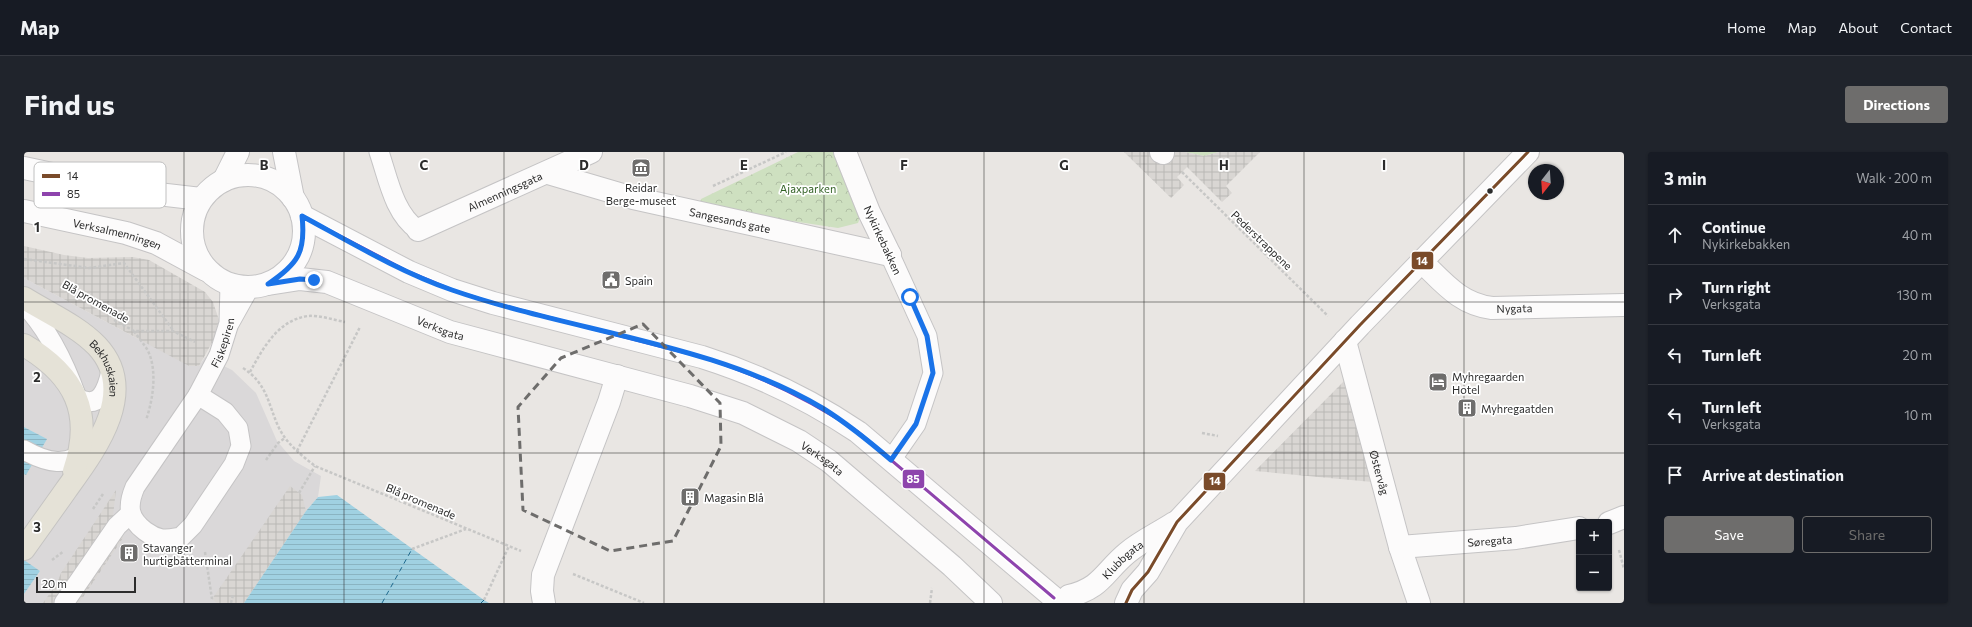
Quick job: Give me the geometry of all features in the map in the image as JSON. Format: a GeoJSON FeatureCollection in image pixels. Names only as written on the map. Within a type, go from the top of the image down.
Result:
{"type":"FeatureCollection","features":[{"type":"Feature","properties":{"kind":"main road"},"geometry":{"type":"LineString","coordinates":[[238,152],[224,180],[201,199],[193,217],[191,234],[196,253],[206,270],[249,286],[288,271],[299,255],[304,235],[284,152]]}},
{"type":"Feature","properties":{"kind":"main road","name":"Almenningsgata"},"geometry":{"type":"LineString","coordinates":[[418,230],[548,173],[591,152]]}},
{"type":"Feature","properties":{"kind":"main road","name":"Nykirkebakken"},"geometry":{"type":"LineString","coordinates":[[845,152],[869,212],[890,255]]}},
{"type":"Feature","properties":{"kind":"main road","name":"Klubbgata"},"geometry":{"type":"LineString","coordinates":[[1126,603],[1132,590],[1148,572],[1177,522],[1345,341],[1528,152]]}},
{"type":"Feature","properties":{"kind":"main road"},"geometry":{"type":"LineString","coordinates":[[24,168],[34,170]]}},
{"type":"Feature","properties":{"kind":"main road","name":"Sangesands gate"},"geometry":{"type":"LineString","coordinates":[[548,173],[633,198],[890,255]]}},
{"type":"Feature","properties":{"kind":"main road"},"geometry":{"type":"LineString","coordinates":[[224,180],[243,175],[258,176],[276,183],[298,207],[409,272],[452,290],[493,303],[702,357],[757,376],[791,392],[824,409],[858,432],[1055,599],[1083,599],[1090,603]]}},
{"type":"Feature","properties":{"kind":"main road"},"geometry":{"type":"LineString","coordinates":[[166,195],[201,199]]}},
{"type":"Feature","properties":{"kind":"main road","name":"Verksalmenningen"},"geometry":{"type":"LineString","coordinates":[[24,211],[126,233],[156,243],[206,270]]}},
{"type":"Feature","properties":{"kind":"main road","name":"Nygata"},"geometry":{"type":"LineString","coordinates":[[1422,262],[1452,291],[1471,304],[1480,306],[1492,308],[1624,305]]}},
{"type":"Feature","properties":{"kind":"main road","name":"Verksgata"},"geometry":{"type":"LineString","coordinates":[[249,286],[300,279],[327,282],[450,332],[718,403],[770,425],[829,461],[952,566],[991,603]]}},
{"type":"Feature","properties":{"kind":"main road","name":"Bekhuskaien"},"geometry":{"type":"LineString","coordinates":[[24,298],[86,335],[101,352],[111,370],[114,384],[114,399],[111,414],[103,434],[94,450],[24,549]]}},
{"type":"Feature","properties":{"kind":"main road","name":"Østervåg"},"geometry":{"type":"LineString","coordinates":[[1345,341],[1400,547],[1419,603]]}},
{"type":"Feature","properties":{"kind":"main road","name":"Bekhuskaien"},"geometry":{"type":"LineString","coordinates":[[24,345],[42,356],[54,366],[77,398],[80,409],[82,432],[79,456],[67,489]]}},
{"type":"Feature","properties":{"kind":"main road"},"geometry":{"type":"LineString","coordinates":[[544,599],[543,575],[609,402],[617,376]]}},
{"type":"Feature","properties":{"kind":"main road"},"geometry":{"type":"LineString","coordinates":[[1612,522],[1624,517]]}},
{"type":"Feature","properties":{"kind":"main road","name":"Klubbgata"},"geometry":{"type":"LineString","coordinates":[[1055,599],[1092,587],[1102,580],[1127,553],[1177,522]]}},
{"type":"Feature","properties":{"kind":"main road","name":"Søregata"},"geometry":{"type":"LineString","coordinates":[[1400,547],[1516,538],[1576,528]]}},
{"type":"Feature","properties":{"kind":"lane"},"geometry":{"type":"LineString","coordinates":[[379,152],[401,212],[409,224],[418,230]]}},
{"type":"Feature","properties":{"kind":"lane","name":"Nykirkebakken"},"geometry":{"type":"LineString","coordinates":[[890,255],[927,336],[933,373],[916,424],[891,460]]}},
{"type":"Feature","properties":{"kind":"lane","name":"Fiskepiren"},"geometry":{"type":"LineString","coordinates":[[130,514],[130,499],[135,487],[198,395],[219,355],[229,323],[249,286]]}},
{"type":"Feature","properties":{"kind":"lane"},"geometry":{"type":"LineString","coordinates":[[24,304],[50,339],[70,378],[77,398],[88,402],[99,399],[106,390],[111,370]]}},
{"type":"Feature","properties":{"kind":"lane"},"geometry":{"type":"LineString","coordinates":[[64,603],[117,526],[130,514],[134,523],[148,533],[162,539],[181,537],[193,525],[234,464],[240,446],[238,428],[225,412],[198,395]]}},
{"type":"Feature","properties":{"kind":"lane"},"geometry":{"type":"LineString","coordinates":[[24,450],[42,460],[54,462],[79,456],[103,434]]}},
{"type":"Feature","properties":{"kind":"path"},"geometry":{"type":"LineString","coordinates":[[692,211],[696,194],[786,152]]}},
{"type":"Feature","properties":{"kind":"path","name":"Pederstrappene"},"geometry":{"type":"LineString","coordinates":[[1182,172],[1332,319]]}},
{"type":"Feature","properties":{"kind":"path"},"geometry":{"type":"LineString","coordinates":[[24,259],[89,268],[124,263],[173,331]]}},
{"type":"Feature","properties":{"kind":"path"},"geometry":{"type":"LineString","coordinates":[[250,372],[270,338],[290,322],[308,316],[349,323]]}},
{"type":"Feature","properties":{"kind":"path","name":"Blå promenade"},"geometry":{"type":"LineString","coordinates":[[113,320],[134,331],[173,331],[197,343]]}},
{"type":"Feature","properties":{"kind":"path"},"geometry":{"type":"LineString","coordinates":[[356,325],[368,328]]}},
{"type":"Feature","properties":{"kind":"path"},"geometry":{"type":"LineString","coordinates":[[297,451],[360,326]]}},
{"type":"Feature","properties":{"kind":"path","name":"Blå promenade"},"geometry":{"type":"LineString","coordinates":[[241,366],[250,372],[260,382],[268,396],[279,429],[288,442],[316,466],[644,603]]}},
{"type":"Feature","properties":{"kind":"path"},"geometry":{"type":"LineString","coordinates":[[1202,433],[1218,436]]}},
{"type":"Feature","properties":{"kind":"path"},"geometry":{"type":"LineString","coordinates":[[299,493],[316,466]]}},
{"type":"Feature","properties":{"kind":"path"},"geometry":{"type":"LineString","coordinates":[[412,549],[466,529]]}},
{"type":"Feature","properties":{"kind":"path"},"geometry":{"type":"LineString","coordinates":[[484,600],[509,546]]}},
{"type":"Feature","properties":{"kind":"path"},"geometry":{"type":"LineString","coordinates":[[206,552],[212,599]]}},
{"type":"Feature","properties":{"kind":"path"},"geometry":{"type":"LineString","coordinates":[[930,603],[931,589]]}},
{"type":"Feature","properties":{"kind":"path"},"geometry":{"type":"LineString","coordinates":[[231,603],[232,595]]}},
{"type":"Feature","properties":{"kind":"highlighted area"},"geometry":{"type":"Polygon","coordinates":[[[643,324],[720,403],[721,446],[673,541],[610,551],[523,510],[518,407],[561,358],[643,324]]]}},
{"type":"Feature","properties":{"kind":"shaded area"},"geometry":{"type":"Polygon","coordinates":[[[1124,152],[1185,152],[1204,156],[1219,152],[1260,152],[1226,186],[1232,193],[1222,202],[1187,167],[1177,177],[1184,185],[1171,198],[1124,152]]]}},
{"type":"Feature","properties":{"kind":"shaded area"},"geometry":{"type":"Polygon","coordinates":[[[24,246],[64,255],[88,258],[133,257],[149,260],[205,292],[213,302],[219,320],[214,339],[199,366],[189,366],[24,278],[24,246]]]}},
{"type":"Feature","properties":{"kind":"shaded area"},"geometry":{"type":"Polygon","coordinates":[[[24,278],[140,340],[199,366],[205,357],[232,370],[256,393],[277,441],[294,461],[321,476],[318,497],[306,511],[244,603],[24,603],[24,594],[40,571],[37,569],[24,588],[24,474],[26,475],[24,471],[46,439],[24,427],[24,278]]]}},
{"type":"Feature","properties":{"kind":"shaded area"},"geometry":{"type":"Polygon","coordinates":[[[1350,375],[1383,483],[1255,471],[1350,375]]]}},
{"type":"Feature","properties":{"kind":"shaded area"},"geometry":{"type":"Polygon","coordinates":[[[290,486],[302,495],[306,511],[244,603],[217,603],[212,599],[290,486]]]}},
{"type":"Feature","properties":{"kind":"shaded area"},"geometry":{"type":"Polygon","coordinates":[[[116,490],[113,516],[123,538],[79,603],[43,603],[57,583],[61,573],[116,490]]]}},
{"type":"Feature","properties":{"kind":"green space","name":"Ajaxparken"},"geometry":{"type":"Polygon","coordinates":[[[798,152],[835,152],[862,212],[858,223],[838,228],[699,207],[701,199],[798,152]]]}},
{"type":"Feature","properties":{"kind":"green space"},"geometry":{"type":"Polygon","coordinates":[[[1185,152],[1219,152],[1204,156],[1185,152]]]}},
{"type":"Feature","properties":{"kind":"water"},"geometry":{"type":"Polygon","coordinates":[[[24,427],[47,439],[26,475],[24,474],[24,427]]]}},
{"type":"Feature","properties":{"kind":"water"},"geometry":{"type":"Polygon","coordinates":[[[337,495],[489,603],[244,603],[306,511],[318,497],[337,495]]]}},
{"type":"Feature","properties":{"kind":"water"},"geometry":{"type":"Polygon","coordinates":[[[24,560],[40,571],[24,594],[24,560]]]}},
{"type":"Feature","properties":{"kind":"ferry route"},"geometry":{"type":"LineString","coordinates":[[382,603],[412,549]]}},
{"type":"Feature","properties":{"kind":"ferry route"},"geometry":{"type":"LineString","coordinates":[[481,603],[484,600]]}},
{"type":"Feature","properties":{"kind":"transit line","name":"14"},"geometry":{"type":"LineString","coordinates":[[1126,603],[1132,590],[1148,572],[1177,522],[1360,325],[1528,152]]}},
{"type":"Feature","properties":{"kind":"transit line","name":"85"},"geometry":{"type":"LineString","coordinates":[[302,216],[409,272],[452,290],[493,303],[702,357],[744,372],[783,389],[821,409],[858,432],[1054,598]]}},
{"type":"Feature","properties":{"kind":"place","name":"Reidar Berge-museet"},"geometry":{"type":"Point","coordinates":[641,168]}},
{"type":"Feature","properties":{"kind":"place","name":"Spain"},"geometry":{"type":"Point","coordinates":[611,280]}},
{"type":"Feature","properties":{"kind":"place","name":"Myhregaarden Hotel"},"geometry":{"type":"Point","coordinates":[1438,382]}},
{"type":"Feature","properties":{"kind":"place","name":"Myhregaatden"},"geometry":{"type":"Point","coordinates":[1467,408]}},
{"type":"Feature","properties":{"kind":"place","name":"Magasin Blå"},"geometry":{"type":"Point","coordinates":[690,497]}},
{"type":"Feature","properties":{"kind":"place","name":"Stavanger hurtigbåtterminal"},"geometry":{"type":"Point","coordinates":[129,553]}},
{"type":"Feature","properties":{"kind":"route"},"geometry":{"type":"LineString","coordinates":[[314,280],[300,279],[268,284],[288,271],[299,255],[304,235],[302,216],[409,272],[452,290],[493,303],[702,357],[757,376],[824,409],[858,432],[891,460],[916,424],[933,373],[927,336],[910,297]]}}]}
